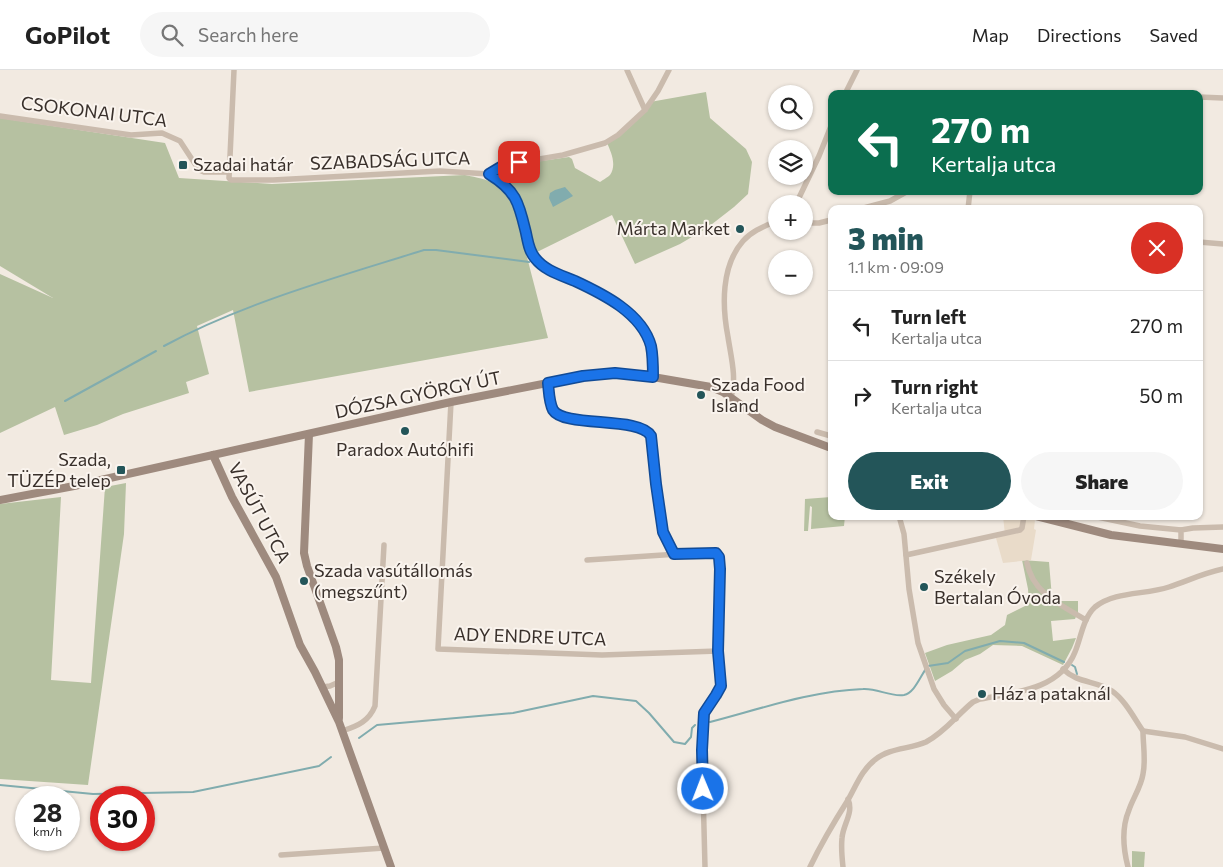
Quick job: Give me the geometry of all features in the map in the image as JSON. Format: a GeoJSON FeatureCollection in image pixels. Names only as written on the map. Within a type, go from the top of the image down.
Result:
{"type":"FeatureCollection","features":[{"type":"Feature","properties":{"kind":"main road","name":"DÓZSA GYÖRGY ÚT"},"geometry":{"type":"LineString","coordinates":[[0,500],[58,490],[451,402],[583,376],[615,373],[653,377],[711,387],[775,427],[828,447]]}},
{"type":"Feature","properties":{"kind":"main road"},"geometry":{"type":"LineString","coordinates":[[309,434],[304,553],[339,660],[339,722],[391,867]]}},
{"type":"Feature","properties":{"kind":"main road","name":"VASÚT UTCA"},"geometry":{"type":"LineString","coordinates":[[213,455],[232,497],[276,577],[300,646],[339,722]]}},
{"type":"Feature","properties":{"kind":"main road"},"geometry":{"type":"LineString","coordinates":[[1052,520],[1111,535],[1223,549]]}},
{"type":"Feature","properties":{"kind":"street"},"geometry":{"type":"LineString","coordinates":[[228,172],[234,70]]}},
{"type":"Feature","properties":{"kind":"street"},"geometry":{"type":"LineString","coordinates":[[627,70],[645,110]]}},
{"type":"Feature","properties":{"kind":"street","name":"SZABADSÁG UTCA"},"geometry":{"type":"LineString","coordinates":[[228,172],[230,180],[273,180],[446,171],[489,174],[504,165],[563,155],[605,144],[618,135],[645,110],[669,70]]}},
{"type":"Feature","properties":{"kind":"street"},"geometry":{"type":"LineString","coordinates":[[847,90],[857,70]]}},
{"type":"Feature","properties":{"kind":"street"},"geometry":{"type":"LineString","coordinates":[[1203,97],[1223,98]]}},
{"type":"Feature","properties":{"kind":"street","name":"CSOKONAI UTCA"},"geometry":{"type":"LineString","coordinates":[[0,116],[131,135],[162,132],[180,141],[199,170],[204,172],[228,172]]}},
{"type":"Feature","properties":{"kind":"street"},"geometry":{"type":"LineString","coordinates":[[800,195],[828,134]]}},
{"type":"Feature","properties":{"kind":"street"},"geometry":{"type":"LineString","coordinates":[[489,174],[506,186],[516,199],[528,245],[538,262],[553,272],[614,302],[628,312],[637,322],[648,338],[651,348],[653,377]]}},
{"type":"Feature","properties":{"kind":"street"},"geometry":{"type":"LineString","coordinates":[[875,205],[890,201],[901,195]]}},
{"type":"Feature","properties":{"kind":"street"},"geometry":{"type":"LineString","coordinates":[[813,223],[828,221]]}},
{"type":"Feature","properties":{"kind":"street"},"geometry":{"type":"LineString","coordinates":[[731,398],[735,385],[723,305],[725,285],[731,263],[743,241],[753,232],[768,225]]}},
{"type":"Feature","properties":{"kind":"street"},"geometry":{"type":"LineString","coordinates":[[1203,242],[1223,244]]}},
{"type":"Feature","properties":{"kind":"street"},"geometry":{"type":"LineString","coordinates":[[548,383],[553,410],[558,416],[566,419],[645,428],[649,431],[663,532],[674,554]]}},
{"type":"Feature","properties":{"kind":"street","name":"ADY ENDRE UTCA"},"geometry":{"type":"LineString","coordinates":[[451,402],[438,649],[602,655],[718,651]]}},
{"type":"Feature","properties":{"kind":"street"},"geometry":{"type":"LineString","coordinates":[[817,432],[828,435]]}},
{"type":"Feature","properties":{"kind":"street"},"geometry":{"type":"LineString","coordinates":[[900,520],[904,534],[909,589],[918,643],[928,674],[939,698],[956,719]]}},
{"type":"Feature","properties":{"kind":"street"},"geometry":{"type":"LineString","coordinates":[[906,554],[1021,529],[1023,520]]}},
{"type":"Feature","properties":{"kind":"street"},"geometry":{"type":"LineString","coordinates":[[1112,520],[1140,526],[1181,530],[1223,527]]}},
{"type":"Feature","properties":{"kind":"street"},"geometry":{"type":"LineString","coordinates":[[1181,530],[1181,544]]}},
{"type":"Feature","properties":{"kind":"street"},"geometry":{"type":"LineString","coordinates":[[342,731],[369,718],[375,706],[384,544]]}},
{"type":"Feature","properties":{"kind":"street"},"geometry":{"type":"LineString","coordinates":[[587,560],[709,552],[716,553],[719,557],[718,651],[721,686],[707,708],[702,750],[705,867]]}},
{"type":"Feature","properties":{"kind":"street"},"geometry":{"type":"LineString","coordinates":[[1027,563],[1031,577],[1048,597],[1086,620]]}},
{"type":"Feature","properties":{"kind":"street"},"geometry":{"type":"LineString","coordinates":[[810,867],[866,768],[874,760],[885,753],[906,749],[938,735],[973,702],[1037,687],[1063,670],[1075,653],[1086,620],[1092,611],[1106,601],[1168,588],[1223,569]]}},
{"type":"Feature","properties":{"kind":"street"},"geometry":{"type":"LineString","coordinates":[[1063,670],[1071,677],[1112,691],[1121,699],[1143,731],[1144,774],[1129,810],[1124,831],[1124,847],[1128,867]]}},
{"type":"Feature","properties":{"kind":"street"},"geometry":{"type":"LineString","coordinates":[[322,687],[339,682]]}},
{"type":"Feature","properties":{"kind":"street"},"geometry":{"type":"LineString","coordinates":[[1143,731],[1186,737],[1223,748]]}},
{"type":"Feature","properties":{"kind":"street"},"geometry":{"type":"LineString","coordinates":[[843,867],[842,839],[844,826],[851,809],[848,799]]}},
{"type":"Feature","properties":{"kind":"street"},"geometry":{"type":"LineString","coordinates":[[281,855],[384,848]]}},
{"type":"Feature","properties":{"kind":"green space"},"geometry":{"type":"Polygon","coordinates":[[[706,92],[710,118],[746,149],[752,162],[748,194],[707,228],[680,244],[635,264],[612,215],[537,252],[531,240],[519,199],[502,178],[503,168],[569,157],[572,159],[575,168],[600,182],[610,175],[613,167],[613,159],[607,143],[632,125],[650,102],[706,92]]]}},
{"type":"Feature","properties":{"kind":"green space"},"geometry":{"type":"Polygon","coordinates":[[[0,118],[165,143],[179,178],[272,184],[465,175],[483,179],[502,189],[515,211],[548,338],[249,392],[233,310],[197,326],[209,374],[186,382],[189,393],[64,435],[55,407],[0,433],[0,274],[53,298],[0,266],[0,118]]]}},
{"type":"Feature","properties":{"kind":"green space"},"geometry":{"type":"Polygon","coordinates":[[[126,483],[124,534],[88,785],[0,779],[0,504],[61,497],[51,680],[91,683],[105,487],[126,483]]]}},
{"type":"Feature","properties":{"kind":"green space"},"geometry":{"type":"Polygon","coordinates":[[[828,497],[828,520],[845,520],[844,526],[811,529],[812,507],[810,506],[808,531],[804,531],[805,499],[828,497]]]}},
{"type":"Feature","properties":{"kind":"green space"},"geometry":{"type":"Polygon","coordinates":[[[1022,560],[1049,562],[1052,598],[1056,601],[1078,601],[1078,612],[1075,619],[1051,621],[1053,641],[1076,638],[1063,665],[1022,646],[993,645],[980,654],[965,660],[952,671],[935,681],[925,653],[947,645],[991,635],[1005,625],[1007,615],[1029,604],[1022,560]]]}},
{"type":"Feature","properties":{"kind":"green space"},"geometry":{"type":"Polygon","coordinates":[[[1132,851],[1145,852],[1144,867],[1132,867],[1132,851]]]}},
{"type":"Feature","properties":{"kind":"shaded area"},"geometry":{"type":"Polygon","coordinates":[[[1003,520],[1035,520],[1034,529],[1036,530],[1031,560],[1003,563],[996,538],[1005,535],[1003,520]]]}},
{"type":"Feature","properties":{"kind":"water"},"geometry":{"type":"Polygon","coordinates":[[[565,187],[573,196],[553,207],[549,198],[550,193],[565,187]]]}},
{"type":"Feature","properties":{"kind":"waterway"},"geometry":{"type":"LineString","coordinates":[[164,346],[258,304],[424,250],[529,262]]}},
{"type":"Feature","properties":{"kind":"waterway"},"geometry":{"type":"LineString","coordinates":[[65,401],[156,351]]}},
{"type":"Feature","properties":{"kind":"waterway"},"geometry":{"type":"LineString","coordinates":[[710,722],[786,701],[844,690],[868,689],[894,695],[908,694],[915,687],[928,666],[948,663],[965,651],[1000,641],[1024,643],[1064,662]]}},
{"type":"Feature","properties":{"kind":"waterway"},"geometry":{"type":"LineString","coordinates":[[1072,665],[1075,667],[1077,674]]}},
{"type":"Feature","properties":{"kind":"waterway"},"geometry":{"type":"LineString","coordinates":[[359,738],[377,725],[513,713],[593,696],[636,701],[674,742],[685,744],[691,737],[692,728],[695,725]]}},
{"type":"Feature","properties":{"kind":"waterway"},"geometry":{"type":"LineString","coordinates":[[0,785],[93,794],[193,792],[319,766],[331,757]]}},
{"type":"Feature","properties":{"kind":"place","name":"Szadai határ"},"geometry":{"type":"Point","coordinates":[183,165]}},
{"type":"Feature","properties":{"kind":"place","name":"Márta Market"},"geometry":{"type":"Point","coordinates":[740,229]}},
{"type":"Feature","properties":{"kind":"place","name":"Szada Food Island"},"geometry":{"type":"Point","coordinates":[701,395]}},
{"type":"Feature","properties":{"kind":"place","name":"Paradox Autóhifi"},"geometry":{"type":"Point","coordinates":[405,431]}},
{"type":"Feature","properties":{"kind":"place","name":"Szada, TÜZÉP telep"},"geometry":{"type":"Point","coordinates":[121,470]}},
{"type":"Feature","properties":{"kind":"place","name":"Szada vasútállomás (megszűnt)"},"geometry":{"type":"Point","coordinates":[304,581]}},
{"type":"Feature","properties":{"kind":"place","name":"Székely Bertalan Óvoda"},"geometry":{"type":"Point","coordinates":[924,587]}},
{"type":"Feature","properties":{"kind":"place","name":"Ház a pataknál"},"geometry":{"type":"Point","coordinates":[982,694]}},
{"type":"Feature","properties":{"kind":"route"},"geometry":{"type":"LineString","coordinates":[[519,162],[504,165],[489,174],[506,186],[516,199],[528,245],[534,258],[553,272],[614,302],[628,312],[644,330],[651,348],[653,377],[615,373],[583,376],[548,383],[553,410],[558,416],[566,419],[645,428],[649,431],[663,532],[674,554],[709,552],[716,553],[719,557],[718,651],[721,686],[704,713],[702,750],[703,789]]}}]}
